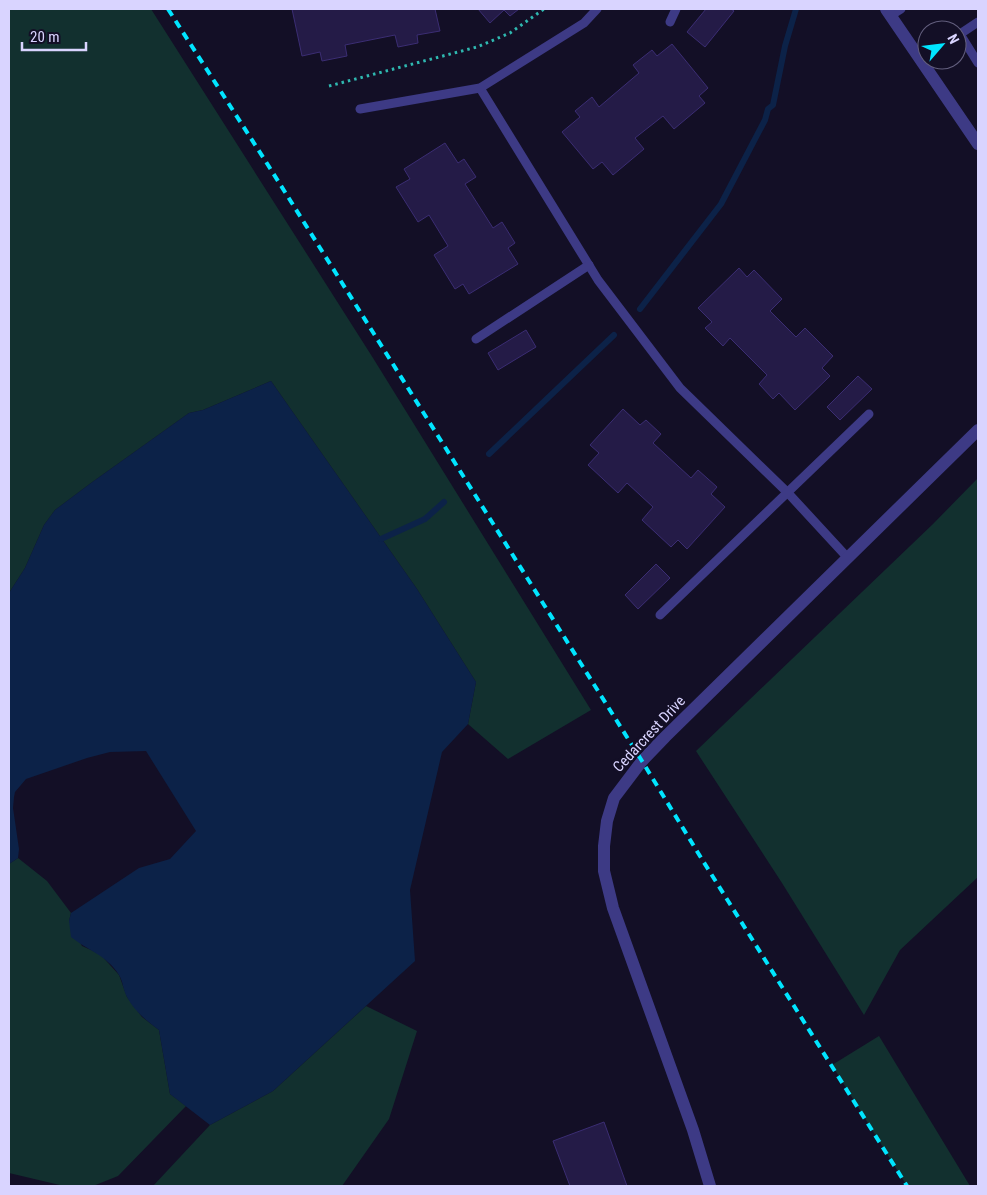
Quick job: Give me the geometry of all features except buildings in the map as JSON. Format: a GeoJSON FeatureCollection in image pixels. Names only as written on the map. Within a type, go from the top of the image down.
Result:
{"type":"FeatureCollection","features":[{"type":"Feature","properties":{"kind":"street"},"geometry":{"type":"LineString","coordinates":[[892,11],[978,144]]}},
{"type":"Feature","properties":{"kind":"street","name":"Cedarcrest Drive"},"geometry":{"type":"LineString","coordinates":[[710,1186],[693,1130],[613,908],[604,871],[604,846],[607,821],[614,798],[642,761],[978,430]]}},
{"type":"Feature","properties":{"kind":"lane"},"geometry":{"type":"LineString","coordinates":[[360,109],[480,88],[584,23],[597,9]]}},
{"type":"Feature","properties":{"kind":"lane"},"geometry":{"type":"LineString","coordinates":[[670,22],[676,9]]}},
{"type":"Feature","properties":{"kind":"lane"},"geometry":{"type":"LineString","coordinates":[[978,22],[960,34],[978,64]]}},
{"type":"Feature","properties":{"kind":"lane"},"geometry":{"type":"LineString","coordinates":[[480,88],[598,280],[680,388],[788,493],[847,557]]}},
{"type":"Feature","properties":{"kind":"lane"},"geometry":{"type":"LineString","coordinates":[[476,339],[589,265]]}},
{"type":"Feature","properties":{"kind":"lane"},"geometry":{"type":"LineString","coordinates":[[660,615],[869,414]]}},
{"type":"Feature","properties":{"kind":"path"},"geometry":{"type":"LineString","coordinates":[[329,86],[477,48],[510,33],[544,9]]}},
{"type":"Feature","properties":{"kind":"green space"},"geometry":{"type":"Polygon","coordinates":[[[9,9],[151,9],[373,358],[591,710],[508,759],[468,724],[476,682],[417,589],[271,381],[203,410],[189,413],[55,510],[44,525],[25,568],[9,593],[9,9]]]}},
{"type":"Feature","properties":{"kind":"green space"},"geometry":{"type":"Polygon","coordinates":[[[978,478],[978,877],[900,950],[864,1015],[782,883],[696,751],[933,524],[978,478]]]}},
{"type":"Feature","properties":{"kind":"green space"},"geometry":{"type":"Polygon","coordinates":[[[18,858],[47,881],[71,913],[69,921],[82,946],[100,954],[119,975],[127,997],[142,1017],[159,1030],[170,1094],[186,1106],[118,1176],[93,1186],[64,1186],[9,1173],[9,864],[18,858]]]}},
{"type":"Feature","properties":{"kind":"green space"},"geometry":{"type":"Polygon","coordinates":[[[366,1006],[417,1031],[389,1119],[342,1186],[153,1186],[210,1125],[273,1091],[366,1006]]]}},
{"type":"Feature","properties":{"kind":"green space"},"geometry":{"type":"Polygon","coordinates":[[[879,1036],[970,1186],[907,1186],[832,1065],[879,1036]]]}},
{"type":"Feature","properties":{"kind":"water"},"geometry":{"type":"Polygon","coordinates":[[[271,381],[417,589],[476,682],[468,724],[442,752],[410,890],[415,961],[273,1091],[210,1125],[170,1094],[159,1030],[133,1007],[114,968],[103,958],[71,937],[69,921],[71,913],[139,868],[170,859],[196,831],[146,751],[110,752],[26,779],[15,792],[14,797],[13,808],[19,849],[18,858],[9,864],[9,593],[25,568],[44,525],[55,510],[189,413],[203,410],[271,381]]]}},
{"type":"Feature","properties":{"kind":"waterway"},"geometry":{"type":"LineString","coordinates":[[640,309],[721,204],[765,120],[768,109],[773,105],[785,46],[796,9]]}},
{"type":"Feature","properties":{"kind":"waterway"},"geometry":{"type":"LineString","coordinates":[[489,454],[614,335]]}},
{"type":"Feature","properties":{"kind":"waterway"},"geometry":{"type":"LineString","coordinates":[[381,539],[425,519],[444,502]]}},
{"type":"Feature","properties":{"kind":"railway"},"geometry":{"type":"LineString","coordinates":[[168,9],[268,165],[907,1186]]}}]}
